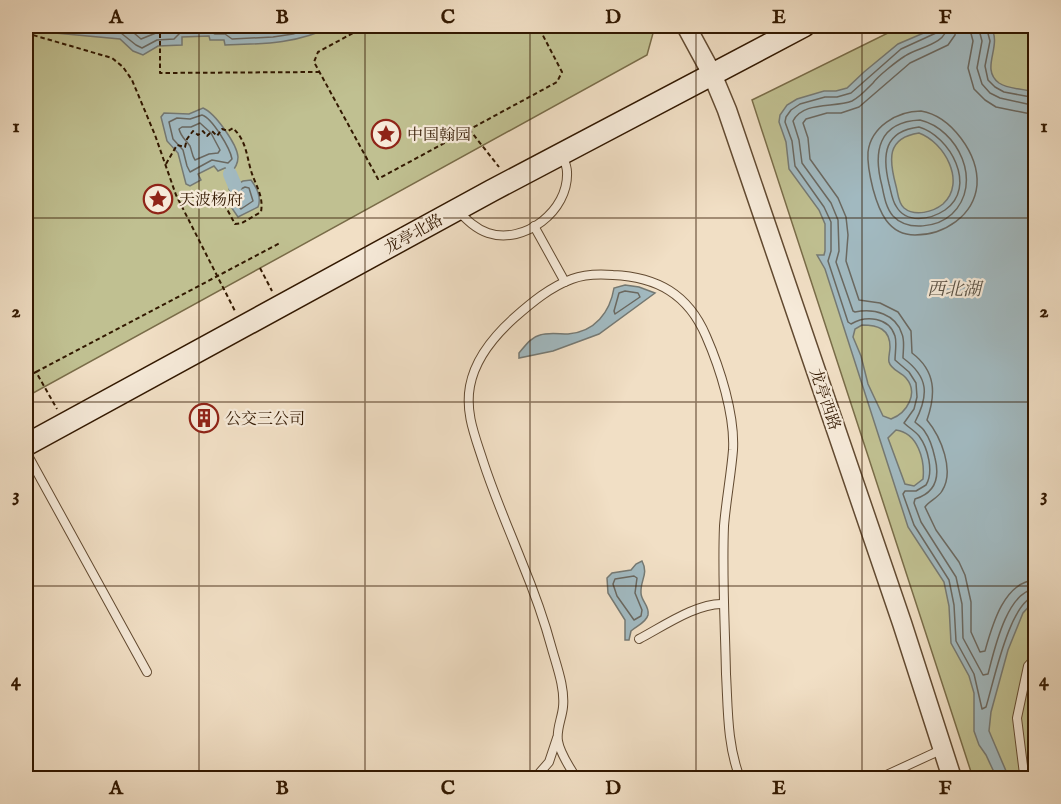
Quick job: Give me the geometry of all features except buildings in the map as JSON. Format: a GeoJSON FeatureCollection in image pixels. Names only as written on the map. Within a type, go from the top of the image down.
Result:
{"type":"FeatureCollection","features":[{"type":"Feature","properties":{"kind":"main road","name":"龙亭北路"},"geometry":{"type":"LineString","coordinates":[[26,445],[562,153],[709,68],[773,26]]}},
{"type":"Feature","properties":{"kind":"main road","name":"龙亭北路"},"geometry":{"type":"LineString","coordinates":[[26,429],[501,169],[709,68],[804,26]]}},
{"type":"Feature","properties":{"kind":"street","name":"龙亭西路"},"geometry":{"type":"LineString","coordinates":[[686,26],[709,68],[731,121],[952,778]]}},
{"type":"Feature","properties":{"kind":"lane"},"geometry":{"type":"LineString","coordinates":[[1035,26],[1033,38],[1035,45]]}},
{"type":"Feature","properties":{"kind":"lane"},"geometry":{"type":"LineString","coordinates":[[456,209],[472,225],[487,233],[513,235],[534,226],[552,212],[566,188],[567,171],[562,153]]}},
{"type":"Feature","properties":{"kind":"lane"},"geometry":{"type":"LineString","coordinates":[[534,226],[565,282]]}},
{"type":"Feature","properties":{"kind":"lane"},"geometry":{"type":"LineString","coordinates":[[535,778],[549,762],[564,704],[552,647],[523,563],[495,497],[471,424],[468,408],[470,386],[477,364],[497,333],[540,296],[574,278],[594,274],[634,277],[654,282],[680,298],[693,313],[705,333],[716,363],[733,427],[733,448],[724,525],[724,604],[728,718],[731,743],[740,778]]}},
{"type":"Feature","properties":{"kind":"lane"},"geometry":{"type":"LineString","coordinates":[[26,452],[147,672]]}},
{"type":"Feature","properties":{"kind":"lane"},"geometry":{"type":"LineString","coordinates":[[639,639],[701,607],[716,603],[724,604]]}},
{"type":"Feature","properties":{"kind":"lane"},"geometry":{"type":"LineString","coordinates":[[1027,778],[1024,774],[1017,718],[1028,666],[1035,657]]}},
{"type":"Feature","properties":{"kind":"lane"},"geometry":{"type":"LineString","coordinates":[[557,737],[559,747],[576,778]]}},
{"type":"Feature","properties":{"kind":"lane"},"geometry":{"type":"LineString","coordinates":[[880,778],[942,749]]}},
{"type":"Feature","properties":{"kind":"path"},"geometry":{"type":"LineString","coordinates":[[160,26],[160,73],[319,72]]}},
{"type":"Feature","properties":{"kind":"path"},"geometry":{"type":"LineString","coordinates":[[366,26],[318,52],[314,62],[378,179],[557,82],[562,72],[538,26]]}},
{"type":"Feature","properties":{"kind":"path"},"geometry":{"type":"LineString","coordinates":[[26,33],[112,58],[123,66],[132,80],[176,195],[236,314]]}},
{"type":"Feature","properties":{"kind":"path"},"geometry":{"type":"LineString","coordinates":[[166,164],[177,145],[185,147],[187,138],[193,131],[198,135],[203,131],[207,136],[212,130],[217,136],[222,129],[233,128],[244,141],[250,168],[263,201],[261,212],[242,223],[235,224],[220,198]]}},
{"type":"Feature","properties":{"kind":"path"},"geometry":{"type":"LineString","coordinates":[[469,129],[501,169]]}},
{"type":"Feature","properties":{"kind":"path"},"geometry":{"type":"LineString","coordinates":[[26,377],[280,243]]}},
{"type":"Feature","properties":{"kind":"path"},"geometry":{"type":"LineString","coordinates":[[260,268],[274,293]]}},
{"type":"Feature","properties":{"kind":"path"},"geometry":{"type":"LineString","coordinates":[[36,372],[58,411]]}},
{"type":"Feature","properties":{"kind":"green space"},"geometry":{"type":"Polygon","coordinates":[[[26,26],[655,26],[647,55],[26,397],[26,26]]]}},
{"type":"Feature","properties":{"kind":"green space","name":"西北湖"},"geometry":{"type":"Polygon","coordinates":[[[902,26],[1035,26],[1035,778],[973,778],[752,100],[902,26]]]}},
{"type":"Feature","properties":{"kind":"water"},"geometry":{"type":"Polygon","coordinates":[[[34,26],[332,26],[293,40],[266,43],[225,45],[224,40],[210,40],[209,36],[182,37],[182,45],[158,46],[143,55],[133,51],[120,39],[55,33],[34,26]]]}},
{"type":"Feature","properties":{"kind":"water","name":"西北湖"},"geometry":{"type":"Polygon","coordinates":[[[940,26],[990,26],[994,33],[991,63],[993,77],[1003,85],[1035,93],[1035,600],[1023,613],[1008,650],[991,712],[989,731],[1009,778],[994,778],[993,770],[974,731],[974,693],[969,676],[951,643],[949,606],[944,582],[908,527],[825,269],[817,255],[824,255],[825,224],[819,210],[789,169],[786,142],[779,122],[780,115],[787,105],[797,99],[824,91],[847,88],[898,44],[940,26]],[[919,133],[900,140],[895,145],[892,167],[900,203],[908,211],[919,213],[943,204],[950,195],[953,174],[937,145],[919,133]],[[862,325],[855,329],[853,337],[861,356],[868,384],[883,416],[891,419],[902,412],[909,402],[910,384],[890,365],[888,336],[882,329],[862,325]],[[896,430],[888,438],[905,484],[914,486],[923,479],[923,464],[915,442],[904,432],[896,430]]]}},
{"type":"Feature","properties":{"kind":"water"},"geometry":{"type":"Polygon","coordinates":[[[203,108],[225,130],[237,151],[238,159],[230,174],[225,168],[218,171],[214,166],[198,174],[201,180],[190,186],[186,184],[178,153],[167,141],[161,117],[164,113],[189,114],[203,108]]]}},
{"type":"Feature","properties":{"kind":"water"},"geometry":{"type":"Polygon","coordinates":[[[251,180],[258,193],[258,207],[238,217],[225,195],[231,192],[229,189],[243,181],[251,180]]]}},
{"type":"Feature","properties":{"kind":"water"},"geometry":{"type":"Polygon","coordinates":[[[625,285],[655,293],[599,334],[553,351],[519,358],[519,353],[528,342],[537,336],[568,334],[593,325],[605,313],[614,288],[625,285]]]}},
{"type":"Feature","properties":{"kind":"water"},"geometry":{"type":"Polygon","coordinates":[[[642,561],[645,570],[641,593],[648,609],[648,615],[631,631],[629,640],[625,640],[625,620],[608,593],[607,578],[612,573],[631,570],[642,561]]]}},
{"type":"Feature","properties":{"kind":"waterway"},"geometry":{"type":"LineString","coordinates":[[230,174],[235,186]]}},
{"type":"Feature","properties":{"kind":"place","name":"中国翰园"},"geometry":{"type":"Point","coordinates":[386,134]}},
{"type":"Feature","properties":{"kind":"place","name":"天波杨府"},"geometry":{"type":"Point","coordinates":[158,199]}},
{"type":"Feature","properties":{"kind":"place","name":"公交三公司"},"geometry":{"type":"Point","coordinates":[204,418]}}]}
